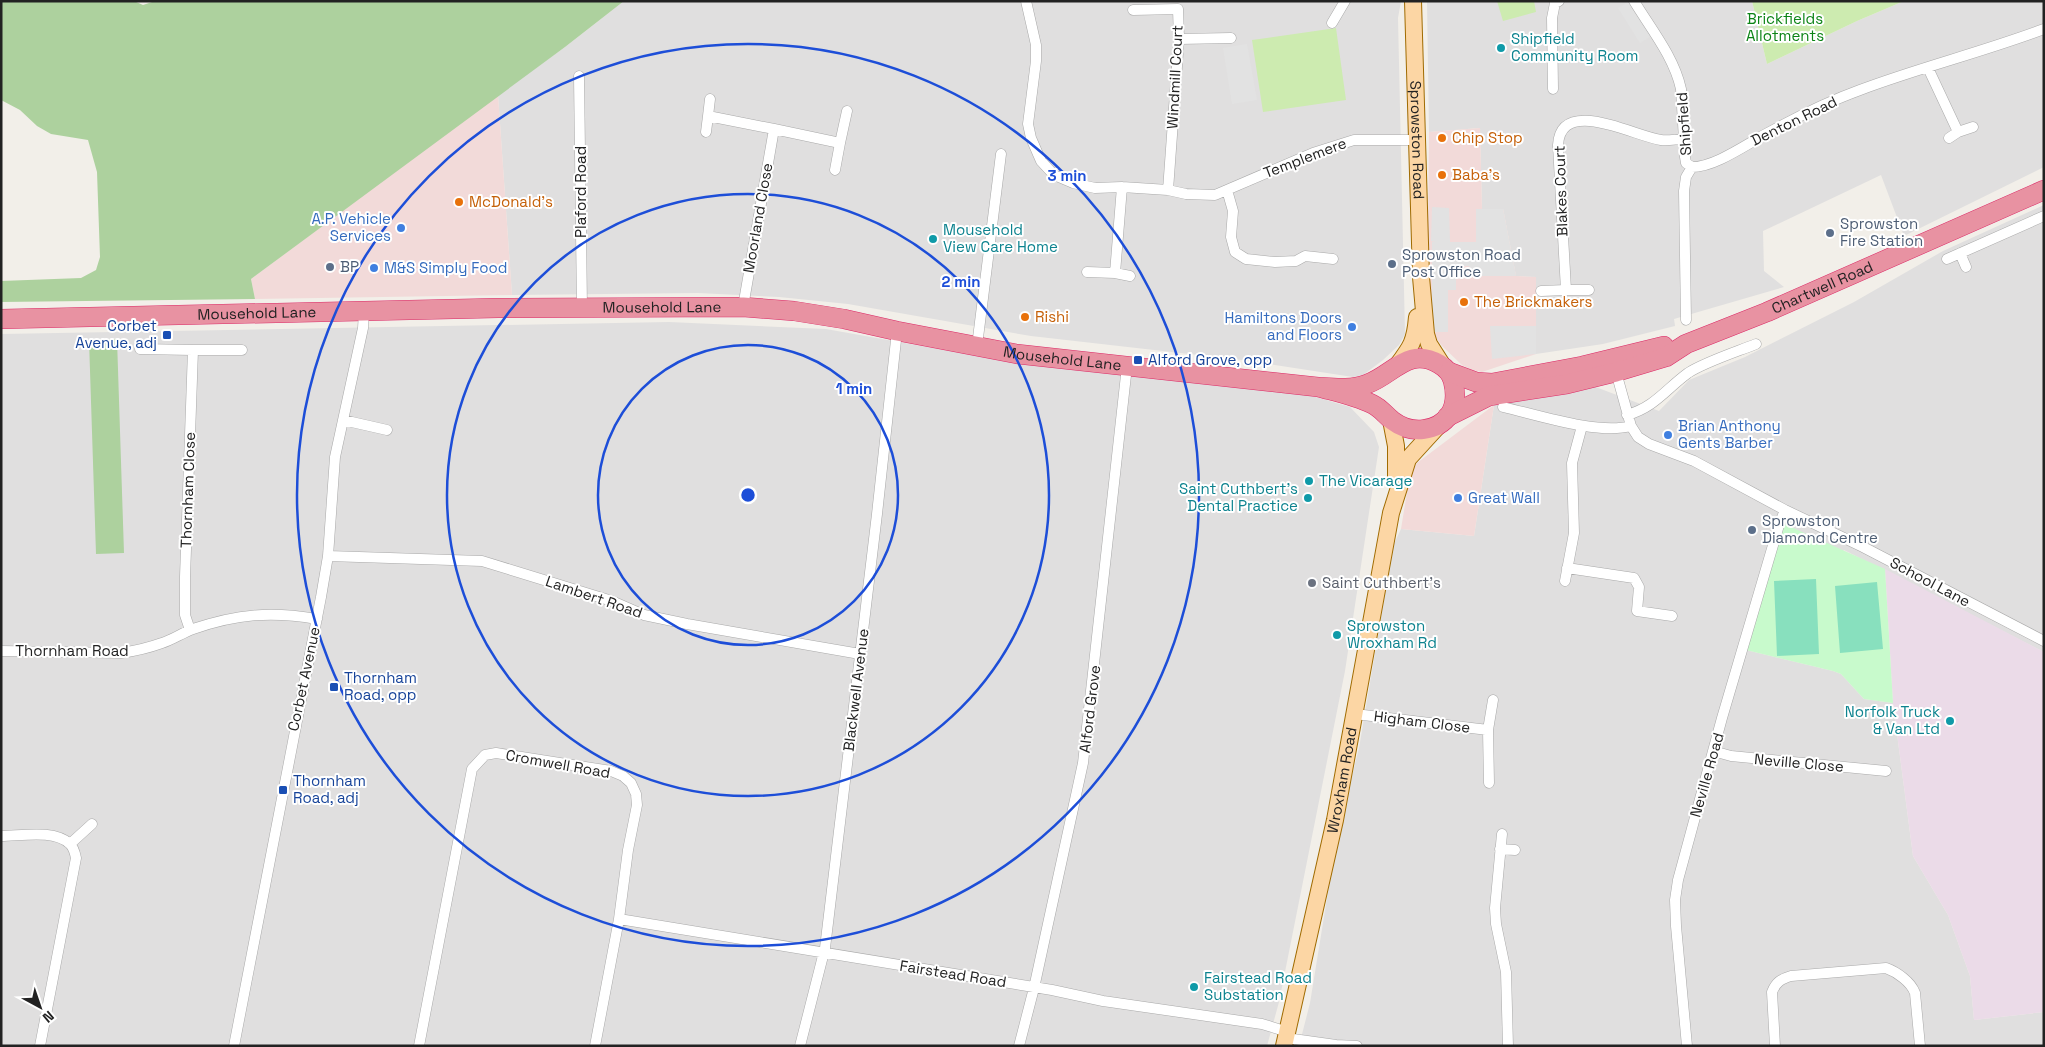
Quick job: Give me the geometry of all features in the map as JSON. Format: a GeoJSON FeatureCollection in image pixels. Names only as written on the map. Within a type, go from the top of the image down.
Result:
{"type":"FeatureCollection","features":[{"type":"Feature","properties":{"kind":"highway","name":"Chartwell Road"},"geometry":{"type":"LineString","coordinates":[[1445,420],[1488,396],[1567,384],[1666,357],[1686,344],[1767,312],[2043,190]]}},
{"type":"Feature","properties":{"kind":"highway","name":"Mousehold Lane"},"geometry":{"type":"LineString","coordinates":[[1,319],[582,308],[743,307],[836,317],[1017,354],[1318,387],[1350,388],[1367,384],[1408,360],[1420,358],[1432,360],[1446,369]]}},
{"type":"Feature","properties":{"kind":"highway","name":"Chartwell Road"},"geometry":{"type":"LineString","coordinates":[[1446,369],[1476,382],[1492,383],[1582,366],[1662,346],[1686,344]]}},
{"type":"Feature","properties":{"kind":"highway"},"geometry":{"type":"LineString","coordinates":[[1389,416],[1383,391],[1394,369]]}},
{"type":"Feature","properties":{"kind":"highway"},"geometry":{"type":"LineString","coordinates":[[1445,420],[1453,409],[1456,393],[1446,369]]}},
{"type":"Feature","properties":{"kind":"highway","name":"Mousehold Lane"},"geometry":{"type":"LineString","coordinates":[[1318,387],[1359,398],[1375,405],[1413,430],[1428,430],[1445,420]]}},
{"type":"Feature","properties":{"kind":"main road","name":"Sprowston Road"},"geometry":{"type":"LineString","coordinates":[[1413,1],[1421,277],[1426,334],[1429,344],[1446,369]]}},
{"type":"Feature","properties":{"kind":"main road","name":"Sprowston Road"},"geometry":{"type":"LineString","coordinates":[[1394,369],[1412,346],[1416,334],[1421,277]]}},
{"type":"Feature","properties":{"kind":"main road","name":"Wroxham Road"},"geometry":{"type":"LineString","coordinates":[[1286,1038],[1325,869],[1391,513],[1396,446],[1389,416]]}},
{"type":"Feature","properties":{"kind":"main road","name":"Wroxham Road"},"geometry":{"type":"LineString","coordinates":[[1391,513],[1408,459],[1445,420]]}},
{"type":"Feature","properties":{"kind":"street","name":"Templemere"},"geometry":{"type":"LineString","coordinates":[[1026,1],[1036,45],[1036,61],[1028,124],[1041,161],[1054,175],[1073,183],[1095,188],[1122,187],[1216,195],[1307,156],[1354,140],[1416,140]]}},
{"type":"Feature","properties":{"kind":"street"},"geometry":{"type":"LineString","coordinates":[[1332,23],[1344,1]]}},
{"type":"Feature","properties":{"kind":"street"},"geometry":{"type":"LineString","coordinates":[[1553,89],[1552,18],[1555,4],[1559,1]]}},
{"type":"Feature","properties":{"kind":"street","name":"Shipfield"},"geometry":{"type":"LineString","coordinates":[[1634,1],[1666,53],[1679,79],[1682,89],[1686,163],[1692,167]]}},
{"type":"Feature","properties":{"kind":"street","name":"Windmill Court"},"geometry":{"type":"LineString","coordinates":[[1133,10],[1178,9],[1179,39],[1168,190]]}},
{"type":"Feature","properties":{"kind":"street","name":"Denton Road"},"geometry":{"type":"LineString","coordinates":[[1692,167],[1702,167],[1718,160],[1789,122],[1861,90],[1997,47],[2044,29]]}},
{"type":"Feature","properties":{"kind":"street"},"geometry":{"type":"LineString","coordinates":[[1179,39],[1231,38]]}},
{"type":"Feature","properties":{"kind":"street"},"geometry":{"type":"LineString","coordinates":[[1928,68],[1958,132]]}},
{"type":"Feature","properties":{"kind":"street","name":"Plaford Road"},"geometry":{"type":"LineString","coordinates":[[579,76],[582,308]]}},
{"type":"Feature","properties":{"kind":"street"},"geometry":{"type":"LineString","coordinates":[[706,132],[710,99]]}},
{"type":"Feature","properties":{"kind":"street"},"geometry":{"type":"LineString","coordinates":[[836,170],[847,110]]}},
{"type":"Feature","properties":{"kind":"street"},"geometry":{"type":"LineString","coordinates":[[708,116],[840,143]]}},
{"type":"Feature","properties":{"kind":"street","name":"Blakes Court"},"geometry":{"type":"LineString","coordinates":[[1566,290],[1559,135],[1573,122],[1588,120],[1662,140],[1684,138]]}},
{"type":"Feature","properties":{"kind":"street"},"geometry":{"type":"LineString","coordinates":[[1949,138],[1958,132],[1973,127]]}},
{"type":"Feature","properties":{"kind":"street","name":"Moorland Close"},"geometry":{"type":"LineString","coordinates":[[743,307],[774,129]]}},
{"type":"Feature","properties":{"kind":"street"},"geometry":{"type":"LineString","coordinates":[[977,346],[1001,154]]}},
{"type":"Feature","properties":{"kind":"street"},"geometry":{"type":"LineString","coordinates":[[1686,320],[1684,190],[1686,177],[1692,167]]}},
{"type":"Feature","properties":{"kind":"street"},"geometry":{"type":"LineString","coordinates":[[1115,272],[1122,187]]}},
{"type":"Feature","properties":{"kind":"street"},"geometry":{"type":"LineString","coordinates":[[1227,190],[1233,212],[1231,237],[1236,252],[1246,259],[1275,262],[1296,261],[1305,256],[1333,259]]}},
{"type":"Feature","properties":{"kind":"street"},"geometry":{"type":"LineString","coordinates":[[1947,260],[2044,216]]}},
{"type":"Feature","properties":{"kind":"street"},"geometry":{"type":"LineString","coordinates":[[1960,253],[1966,267]]}},
{"type":"Feature","properties":{"kind":"street"},"geometry":{"type":"LineString","coordinates":[[1087,272],[1115,272],[1130,276]]}},
{"type":"Feature","properties":{"kind":"street"},"geometry":{"type":"LineString","coordinates":[[1541,291],[1589,290]]}},
{"type":"Feature","properties":{"kind":"street","name":"Corbet Avenue"},"geometry":{"type":"LineString","coordinates":[[234,1046],[317,620],[328,556],[335,457],[363,328],[364,312]]}},
{"type":"Feature","properties":{"kind":"street","name":"Blackwell Avenue"},"geometry":{"type":"LineString","coordinates":[[800,1046],[824,953],[897,331]]}},
{"type":"Feature","properties":{"kind":"street"},"geometry":{"type":"LineString","coordinates":[[1627,416],[1648,407],[1691,372],[1756,344]]}},
{"type":"Feature","properties":{"kind":"street"},"geometry":{"type":"LineString","coordinates":[[140,349],[242,350]]}},
{"type":"Feature","properties":{"kind":"street","name":"Thornham Close"},"geometry":{"type":"LineString","coordinates":[[190,630],[185,615],[185,578],[193,350]]}},
{"type":"Feature","properties":{"kind":"street","name":"Alford Grove"},"geometry":{"type":"LineString","coordinates":[[1019,1046],[1034,988],[1084,763],[1127,366]]}},
{"type":"Feature","properties":{"kind":"street","name":"School Lane"},"geometry":{"type":"LineString","coordinates":[[1616,372],[1631,426],[1638,436],[1649,444],[1694,461],[1785,510],[1863,546],[2044,641]]}},
{"type":"Feature","properties":{"kind":"street"},"geometry":{"type":"LineString","coordinates":[[1503,407],[1582,426],[1622,429],[1631,426]]}},
{"type":"Feature","properties":{"kind":"street"},"geometry":{"type":"LineString","coordinates":[[343,420],[387,430]]}},
{"type":"Feature","properties":{"kind":"street"},"geometry":{"type":"LineString","coordinates":[[1565,581],[1574,533],[1572,463],[1582,426]]}},
{"type":"Feature","properties":{"kind":"street","name":"Neville Road"},"geometry":{"type":"LineString","coordinates":[[1687,1046],[1675,900],[1682,864],[1713,751],[1785,510]]}},
{"type":"Feature","properties":{"kind":"street","name":"Lambert Road"},"geometry":{"type":"LineString","coordinates":[[328,556],[482,561],[612,602],[644,615],[860,654]]}},
{"type":"Feature","properties":{"kind":"street"},"geometry":{"type":"LineString","coordinates":[[1567,568],[1634,578],[1639,587],[1637,611],[1672,616]]}},
{"type":"Feature","properties":{"kind":"street","name":"Thornham Road"},"geometry":{"type":"LineString","coordinates":[[1,651],[121,653],[163,643],[190,630],[245,615],[273,613],[317,620]]}},
{"type":"Feature","properties":{"kind":"street","name":"Higham Close"},"geometry":{"type":"LineString","coordinates":[[1489,783],[1488,730],[1493,700]]}},
{"type":"Feature","properties":{"kind":"street","name":"Higham Close"},"geometry":{"type":"LineString","coordinates":[[1355,714],[1488,730]]}},
{"type":"Feature","properties":{"kind":"street","name":"Neville Close"},"geometry":{"type":"LineString","coordinates":[[1713,751],[1731,756],[1886,771]]}},
{"type":"Feature","properties":{"kind":"street","name":"Cromwell Road"},"geometry":{"type":"LineString","coordinates":[[419,1046],[472,769],[485,756],[496,753],[611,771],[623,776],[631,783],[636,794],[637,805],[628,850],[619,920],[595,1046]]}},
{"type":"Feature","properties":{"kind":"street"},"geometry":{"type":"LineString","coordinates":[[70,844],[92,824]]}},
{"type":"Feature","properties":{"kind":"street"},"geometry":{"type":"LineString","coordinates":[[1502,834],[1495,918],[1506,972],[1508,1046]]}},
{"type":"Feature","properties":{"kind":"street"},"geometry":{"type":"LineString","coordinates":[[1,836],[49,836],[61,838],[74,849],[76,858],[40,1046]]}},
{"type":"Feature","properties":{"kind":"street"},"geometry":{"type":"LineString","coordinates":[[1500,849],[1514,850]]}},
{"type":"Feature","properties":{"kind":"street","name":"Fairstead Road"},"geometry":{"type":"LineString","coordinates":[[619,920],[1103,1001],[1262,1024],[1286,1038],[1357,1046]]}},
{"type":"Feature","properties":{"kind":"street"},"geometry":{"type":"LineString","coordinates":[[1775,1046],[1771,1004],[1772,992],[1775,984],[1782,979],[1791,976],[1886,968],[1894,970],[1912,986],[1915,993],[1920,1046]]}},
{"type":"Feature","properties":{"kind":"shaded area"},"geometry":{"type":"Polygon","coordinates":[[[624,1],[1401,1],[1398,18],[1405,334],[1399,345],[1383,360],[1363,375],[1353,377],[1242,360],[1031,336],[848,304],[779,297],[698,293],[512,295],[498,95],[565,47],[624,1]]]}},
{"type":"Feature","properties":{"kind":"shaded area"},"geometry":{"type":"Polygon","coordinates":[[[1427,1],[1752,1],[1767,64],[1904,1],[2044,1],[2044,167],[1904,236],[1881,175],[1763,231],[1764,271],[1784,287],[1674,319],[1675,326],[1603,344],[1536,354],[1536,277],[1516,276],[1503,209],[1482,209],[1480,128],[1429,132],[1427,1]]]}},
{"type":"Feature","properties":{"kind":"shaded area"},"geometry":{"type":"Polygon","coordinates":[[[1628,2],[1650,37],[1640,43],[1618,8],[1628,2]]]}},
{"type":"Feature","properties":{"kind":"shaded area"},"geometry":{"type":"Polygon","coordinates":[[[1247,44],[1257,100],[1232,104],[1223,48],[1247,44]]]}},
{"type":"Feature","properties":{"kind":"shaded area"},"geometry":{"type":"Polygon","coordinates":[[[498,95],[512,295],[255,299],[251,279],[498,95]]]}},
{"type":"Feature","properties":{"kind":"shaded area"},"geometry":{"type":"Polygon","coordinates":[[[1480,128],[1482,209],[1503,209],[1516,276],[1536,277],[1536,354],[1482,372],[1462,365],[1442,346],[1427,326],[1429,132],[1480,128]]]}},
{"type":"Feature","properties":{"kind":"shaded area"},"geometry":{"type":"Polygon","coordinates":[[[2044,205],[2044,652],[1844,550],[1746,650],[1833,671],[1841,674],[1864,699],[1893,703],[1913,856],[1948,915],[1970,976],[1974,1020],[2044,1012],[2044,1046],[1299,1046],[1310,1003],[1329,886],[1345,804],[1359,748],[1393,546],[1401,529],[1474,536],[1494,405],[1593,386],[1659,411],[1689,380],[1745,357],[1854,302],[1943,251],[2044,205]]]}},
{"type":"Feature","properties":{"kind":"shaded area"},"geometry":{"type":"Polygon","coordinates":[[[1432,207],[1449,208],[1450,242],[1476,242],[1476,209],[1503,209],[1516,276],[1480,276],[1480,270],[1470,270],[1469,266],[1461,266],[1461,270],[1456,271],[1456,290],[1448,290],[1448,332],[1432,332],[1432,242],[1435,242],[1431,241],[1432,207]]]}},
{"type":"Feature","properties":{"kind":"shaded area"},"geometry":{"type":"Polygon","coordinates":[[[669,322],[826,329],[972,355],[1309,395],[1350,407],[1374,432],[1379,447],[1345,671],[1279,1002],[1267,1046],[1,1046],[1,334],[669,322]]]}},
{"type":"Feature","properties":{"kind":"shaded area"},"geometry":{"type":"Polygon","coordinates":[[[1490,326],[1536,326],[1536,354],[1492,359],[1490,326]]]}},
{"type":"Feature","properties":{"kind":"shaded area"},"geometry":{"type":"Polygon","coordinates":[[[1494,405],[1474,536],[1401,529],[1410,474],[1417,463],[1494,405]]]}},
{"type":"Feature","properties":{"kind":"shaded area"},"geometry":{"type":"Polygon","coordinates":[[[1885,569],[2044,652],[2044,1012],[1974,1020],[1970,976],[1948,915],[1913,856],[1893,703],[1885,569]]]}},
{"type":"Feature","properties":{"kind":"green space"},"geometry":{"type":"Polygon","coordinates":[[[1,1],[134,1],[143,5],[155,1],[624,1],[565,47],[251,279],[255,299],[1,302],[1,281],[81,278],[96,270],[100,257],[97,172],[88,140],[51,134],[37,126],[20,110],[1,100],[1,1]]]}},
{"type":"Feature","properties":{"kind":"green space"},"geometry":{"type":"Polygon","coordinates":[[[1497,1],[1534,1],[1536,12],[1503,21],[1497,1]]]}},
{"type":"Feature","properties":{"kind":"green space","name":"Brickfields Allotments"},"geometry":{"type":"Polygon","coordinates":[[[1752,1],[1904,1],[1767,64],[1752,1]]]}},
{"type":"Feature","properties":{"kind":"green space"},"geometry":{"type":"Polygon","coordinates":[[[1336,28],[1346,100],[1263,112],[1252,40],[1336,28]]]}},
{"type":"Feature","properties":{"kind":"green space"},"geometry":{"type":"Polygon","coordinates":[[[117,339],[124,553],[96,554],[89,340],[117,339]]]}},
{"type":"Feature","properties":{"kind":"green space"},"geometry":{"type":"Polygon","coordinates":[[[1782,523],[1885,569],[1893,703],[1864,699],[1841,674],[1833,671],[1746,650],[1782,523]]]}},
{"type":"Feature","properties":{"kind":"green space"},"geometry":{"type":"Polygon","coordinates":[[[1816,579],[1819,654],[1777,656],[1774,581],[1816,579]]]}},
{"type":"Feature","properties":{"kind":"green space"},"geometry":{"type":"Polygon","coordinates":[[[1877,582],[1883,649],[1840,653],[1835,586],[1877,582]]]}},
{"type":"Feature","properties":{"kind":"place","name":"Shipfield Community Room"},"geometry":{"type":"Point","coordinates":[1501,48]}},
{"type":"Feature","properties":{"kind":"place","name":"Chip Stop"},"geometry":{"type":"Point","coordinates":[1442,138]}},
{"type":"Feature","properties":{"kind":"place","name":"Baba's"},"geometry":{"type":"Point","coordinates":[1442,175]}},
{"type":"Feature","properties":{"kind":"place","name":"McDonald’s"},"geometry":{"type":"Point","coordinates":[459,202]}},
{"type":"Feature","properties":{"kind":"place","name":"A.P. Vehicle Services"},"geometry":{"type":"Point","coordinates":[401,228]}},
{"type":"Feature","properties":{"kind":"place","name":"Sprowston Fire Station"},"geometry":{"type":"Point","coordinates":[1830,233]}},
{"type":"Feature","properties":{"kind":"place","name":"Mousehold View Care Home"},"geometry":{"type":"Point","coordinates":[933,239]}},
{"type":"Feature","properties":{"kind":"place","name":"Sprowston Road Post Office"},"geometry":{"type":"Point","coordinates":[1392,264]}},
{"type":"Feature","properties":{"kind":"place","name":"BP"},"geometry":{"type":"Point","coordinates":[330,267]}},
{"type":"Feature","properties":{"kind":"place","name":"M&S Simply Food"},"geometry":{"type":"Point","coordinates":[374,268]}},
{"type":"Feature","properties":{"kind":"place","name":"The Brickmakers"},"geometry":{"type":"Point","coordinates":[1464,302]}},
{"type":"Feature","properties":{"kind":"place","name":"Rishi"},"geometry":{"type":"Point","coordinates":[1025,317]}},
{"type":"Feature","properties":{"kind":"place","name":"Hamiltons Doors and Floors"},"geometry":{"type":"Point","coordinates":[1352,327]}},
{"type":"Feature","properties":{"kind":"place","name":"Corbet Avenue, adj"},"geometry":{"type":"Point","coordinates":[167,335]}},
{"type":"Feature","properties":{"kind":"place","name":"Alford Grove, opp"},"geometry":{"type":"Point","coordinates":[1138,360]}},
{"type":"Feature","properties":{"kind":"place","name":"Brian Anthony Gents Barber"},"geometry":{"type":"Point","coordinates":[1668,435]}},
{"type":"Feature","properties":{"kind":"place","name":"The Vicarage"},"geometry":{"type":"Point","coordinates":[1309,481]}},
{"type":"Feature","properties":{"kind":"place","name":"Saint Cuthbert's Dental Practice"},"geometry":{"type":"Point","coordinates":[1308,498]}},
{"type":"Feature","properties":{"kind":"place","name":"Great Wall"},"geometry":{"type":"Point","coordinates":[1458,498]}},
{"type":"Feature","properties":{"kind":"place","name":"Sprowston Diamond Centre"},"geometry":{"type":"Point","coordinates":[1752,530]}},
{"type":"Feature","properties":{"kind":"place","name":"Saint Cuthbert's"},"geometry":{"type":"Point","coordinates":[1312,583]}},
{"type":"Feature","properties":{"kind":"place","name":"Sprowston Wroxham Rd"},"geometry":{"type":"Point","coordinates":[1337,635]}},
{"type":"Feature","properties":{"kind":"place","name":"Thornham Road, opp"},"geometry":{"type":"Point","coordinates":[334,687]}},
{"type":"Feature","properties":{"kind":"place","name":"Norfolk Truck & Van Ltd"},"geometry":{"type":"Point","coordinates":[1950,721]}},
{"type":"Feature","properties":{"kind":"place","name":"Thornham Road, adj"},"geometry":{"type":"Point","coordinates":[283,790]}},
{"type":"Feature","properties":{"kind":"place","name":"Fairstead Road Substation"},"geometry":{"type":"Point","coordinates":[1194,987]}}]}
